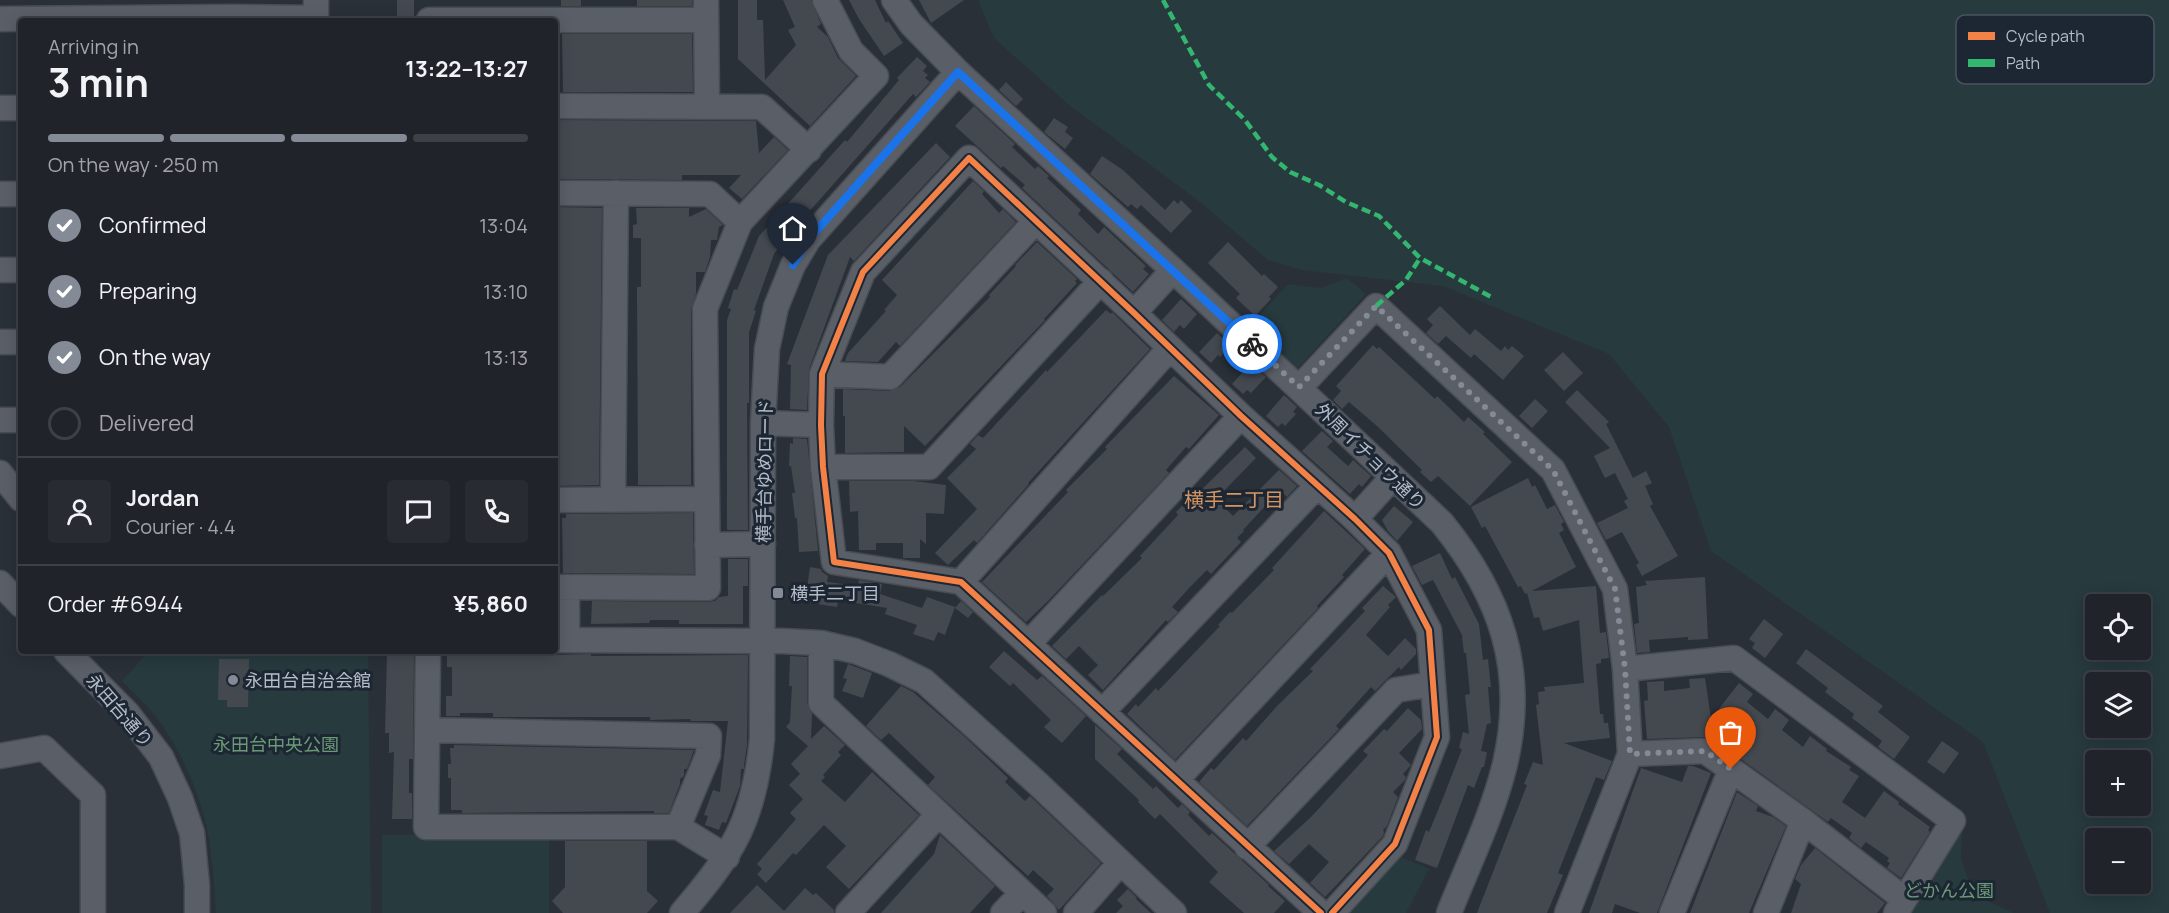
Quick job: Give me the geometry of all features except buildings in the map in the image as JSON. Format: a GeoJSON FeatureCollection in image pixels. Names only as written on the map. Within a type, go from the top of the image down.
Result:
{"type":"FeatureCollection","features":[{"type":"Feature","properties":{"kind":"street"},"geometry":{"type":"LineString","coordinates":[[0,20],[45,10],[229,8],[316,18],[316,0]]}},
{"type":"Feature","properties":{"kind":"street"},"geometry":{"type":"LineString","coordinates":[[825,0],[851,51],[876,76],[740,222],[705,309],[708,588],[561,587],[561,640],[821,643],[855,651],[889,664],[924,681],[1036,782],[1174,913]]}},
{"type":"Feature","properties":{"kind":"street","name":"外周イチョウ通り"},"geometry":{"type":"LineString","coordinates":[[894,0],[911,24],[958,72],[1299,387],[1392,478],[1442,523],[1477,570],[1503,628],[1510,659],[1513,704],[1505,764],[1496,794],[1449,913]]}},
{"type":"Feature","properties":{"kind":"street"},"geometry":{"type":"LineString","coordinates":[[429,14],[520,10],[706,10],[707,105]]}},
{"type":"Feature","properties":{"kind":"street","name":"横手台ゆめロード"},"geometry":{"type":"LineString","coordinates":[[682,913],[727,857],[746,820],[759,768],[762,739],[763,423],[767,349],[776,307],[793,265],[808,240],[958,72]]}},
{"type":"Feature","properties":{"kind":"street"},"geometry":{"type":"LineString","coordinates":[[558,106],[762,107],[809,150]]}},
{"type":"Feature","properties":{"kind":"street"},"geometry":{"type":"LineString","coordinates":[[0,108],[18,108]]}},
{"type":"Feature","properties":{"kind":"street"},"geometry":{"type":"LineString","coordinates":[[1321,913],[961,582],[834,562],[823,467],[822,374],[863,272],[969,158],[1389,553],[1429,630],[1437,737],[1395,844],[1332,913]]}},
{"type":"Feature","properties":{"kind":"street"},"geometry":{"type":"LineString","coordinates":[[558,193],[710,195],[740,222]]}},
{"type":"Feature","properties":{"kind":"street"},"geometry":{"type":"LineString","coordinates":[[0,194],[18,194]]}},
{"type":"Feature","properties":{"kind":"street"},"geometry":{"type":"LineString","coordinates":[[613,500],[616,194]]}},
{"type":"Feature","properties":{"kind":"street"},"geometry":{"type":"LineString","coordinates":[[822,374],[890,377],[1036,221]]}},
{"type":"Feature","properties":{"kind":"street"},"geometry":{"type":"LineString","coordinates":[[0,270],[18,270]]}},
{"type":"Feature","properties":{"kind":"street"},"geometry":{"type":"LineString","coordinates":[[1134,313],[1173,270]]}},
{"type":"Feature","properties":{"kind":"street"},"geometry":{"type":"LineString","coordinates":[[823,467],[929,467],[1101,281]]}},
{"type":"Feature","properties":{"kind":"street"},"geometry":{"type":"LineString","coordinates":[[1299,387],[1376,306],[1553,470],[1615,589],[1625,669],[1630,754],[1567,913]]}},
{"type":"Feature","properties":{"kind":"street"},"geometry":{"type":"LineString","coordinates":[[0,342],[18,342]]}},
{"type":"Feature","properties":{"kind":"street"},"geometry":{"type":"LineString","coordinates":[[961,582],[1170,348]]}},
{"type":"Feature","properties":{"kind":"street"},"geometry":{"type":"LineString","coordinates":[[1029,644],[1241,416]]}},
{"type":"Feature","properties":{"kind":"street"},"geometry":{"type":"LineString","coordinates":[[0,420],[18,420]]}},
{"type":"Feature","properties":{"kind":"street"},"geometry":{"type":"LineString","coordinates":[[763,423],[821,425]]}},
{"type":"Feature","properties":{"kind":"street"},"geometry":{"type":"LineString","coordinates":[[0,473],[18,495]]}},
{"type":"Feature","properties":{"kind":"street"},"geometry":{"type":"LineString","coordinates":[[1355,519],[1392,478]]}},
{"type":"Feature","properties":{"kind":"street"},"geometry":{"type":"LineString","coordinates":[[1102,712],[1317,486]]}},
{"type":"Feature","properties":{"kind":"street"},"geometry":{"type":"LineString","coordinates":[[558,500],[707,499]]}},
{"type":"Feature","properties":{"kind":"street"},"geometry":{"type":"LineString","coordinates":[[707,545],[763,544]]}},
{"type":"Feature","properties":{"kind":"street"},"geometry":{"type":"LineString","coordinates":[[1176,780],[1389,553]]}},
{"type":"Feature","properties":{"kind":"street"},"geometry":{"type":"LineString","coordinates":[[0,583],[18,602]]}},
{"type":"Feature","properties":{"kind":"street"},"geometry":{"type":"LineString","coordinates":[[821,643],[821,703],[1044,913]]}},
{"type":"Feature","properties":{"kind":"street","name":"永田台通り"},"geometry":{"type":"LineString","coordinates":[[69,654],[128,714],[166,767],[192,833],[197,913]]}},
{"type":"Feature","properties":{"kind":"street"},"geometry":{"type":"LineString","coordinates":[[428,654],[426,826],[678,827],[727,857]]}},
{"type":"Feature","properties":{"kind":"street"},"geometry":{"type":"LineString","coordinates":[[1625,669],[1734,658],[1953,821],[1900,906],[1803,821],[1705,751],[1630,754]]}},
{"type":"Feature","properties":{"kind":"street"},"geometry":{"type":"LineString","coordinates":[[1247,847],[1396,690],[1433,684]]}},
{"type":"Feature","properties":{"kind":"street"},"geometry":{"type":"LineString","coordinates":[[427,730],[709,736],[708,754],[678,827]]}},
{"type":"Feature","properties":{"kind":"street"},"geometry":{"type":"LineString","coordinates":[[0,756],[44,748],[93,795],[93,913]]}},
{"type":"Feature","properties":{"kind":"street"},"geometry":{"type":"LineString","coordinates":[[1672,913],[1731,769]]}},
{"type":"Feature","properties":{"kind":"street"},"geometry":{"type":"LineString","coordinates":[[848,913],[938,815]]}},
{"type":"Feature","properties":{"kind":"street"},"geometry":{"type":"LineString","coordinates":[[1766,913],[1803,821]]}},
{"type":"Feature","properties":{"kind":"street"},"geometry":{"type":"LineString","coordinates":[[1076,913],[1120,864]]}},
{"type":"Feature","properties":{"kind":"street"},"geometry":{"type":"LineString","coordinates":[[1003,913],[1022,893]]}},
{"type":"Feature","properties":{"kind":"green space"},"geometry":{"type":"Polygon","coordinates":[[[978,0],[2169,0],[2169,913],[2050,913],[1983,742],[1711,551],[1669,427],[1609,354],[1443,286],[1302,270],[1268,260],[1196,199],[1068,104],[994,38],[978,0]]]}},
{"type":"Feature","properties":{"kind":"green space"},"geometry":{"type":"Polygon","coordinates":[[[1347,278],[1366,294],[1295,371],[1249,327],[1288,284],[1321,288],[1347,278]]]}},
{"type":"Feature","properties":{"kind":"green space","name":"永田台中央公園"},"geometry":{"type":"Polygon","coordinates":[[[146,654],[368,654],[371,913],[216,913],[208,836],[193,782],[177,749],[157,718],[122,681],[146,654]]]}},
{"type":"Feature","properties":{"kind":"green space","name":"どかん公園"},"geometry":{"type":"Polygon","coordinates":[[[1962,825],[1961,859],[1969,881],[1983,899],[2014,913],[1908,913],[1962,825]]]}},
{"type":"Feature","properties":{"kind":"green space"},"geometry":{"type":"Polygon","coordinates":[[[382,835],[549,835],[549,913],[382,913],[382,835]]]}},
{"type":"Feature","properties":{"kind":"green space"},"geometry":{"type":"Polygon","coordinates":[[[1398,856],[1429,869],[1406,913],[1346,913],[1398,856]]]}},
{"type":"Feature","properties":{"kind":"marked path"},"geometry":{"type":"LineString","coordinates":[[1163,0],[1209,85],[1245,120],[1272,157],[1290,172],[1319,185],[1346,202],[1379,216],[1420,258],[1493,298]]}},
{"type":"Feature","properties":{"kind":"marked path"},"geometry":{"type":"LineString","coordinates":[[1376,306],[1406,280],[1420,258]]}},
{"type":"Feature","properties":{"kind":"cycle path"},"geometry":{"type":"LineString","coordinates":[[1321,913],[961,582],[834,562],[823,467],[822,374],[863,272],[969,158],[1389,553],[1429,630],[1437,737],[1395,844],[1332,913]]}},
{"type":"Feature","properties":{"kind":"way so far"},"geometry":{"type":"LineString","coordinates":[[1252,344],[1299,387],[1376,306],[1553,470],[1615,589],[1625,669],[1630,754],[1705,751],[1731,769]]}},
{"type":"Feature","properties":{"kind":"place","name":"横手二丁目"},"geometry":{"type":"Point","coordinates":[778,593]}},
{"type":"Feature","properties":{"kind":"place","name":"永田台自治会館"},"geometry":{"type":"Point","coordinates":[233,680]}},
{"type":"Feature","properties":{"kind":"district","name":"横手二丁目"},"geometry":{"type":"Point","coordinates":[1234,499]}},
{"type":"Feature","properties":{"kind":"route"},"geometry":{"type":"LineString","coordinates":[[793,265],[808,240],[958,72],[1252,344]]}}]}
